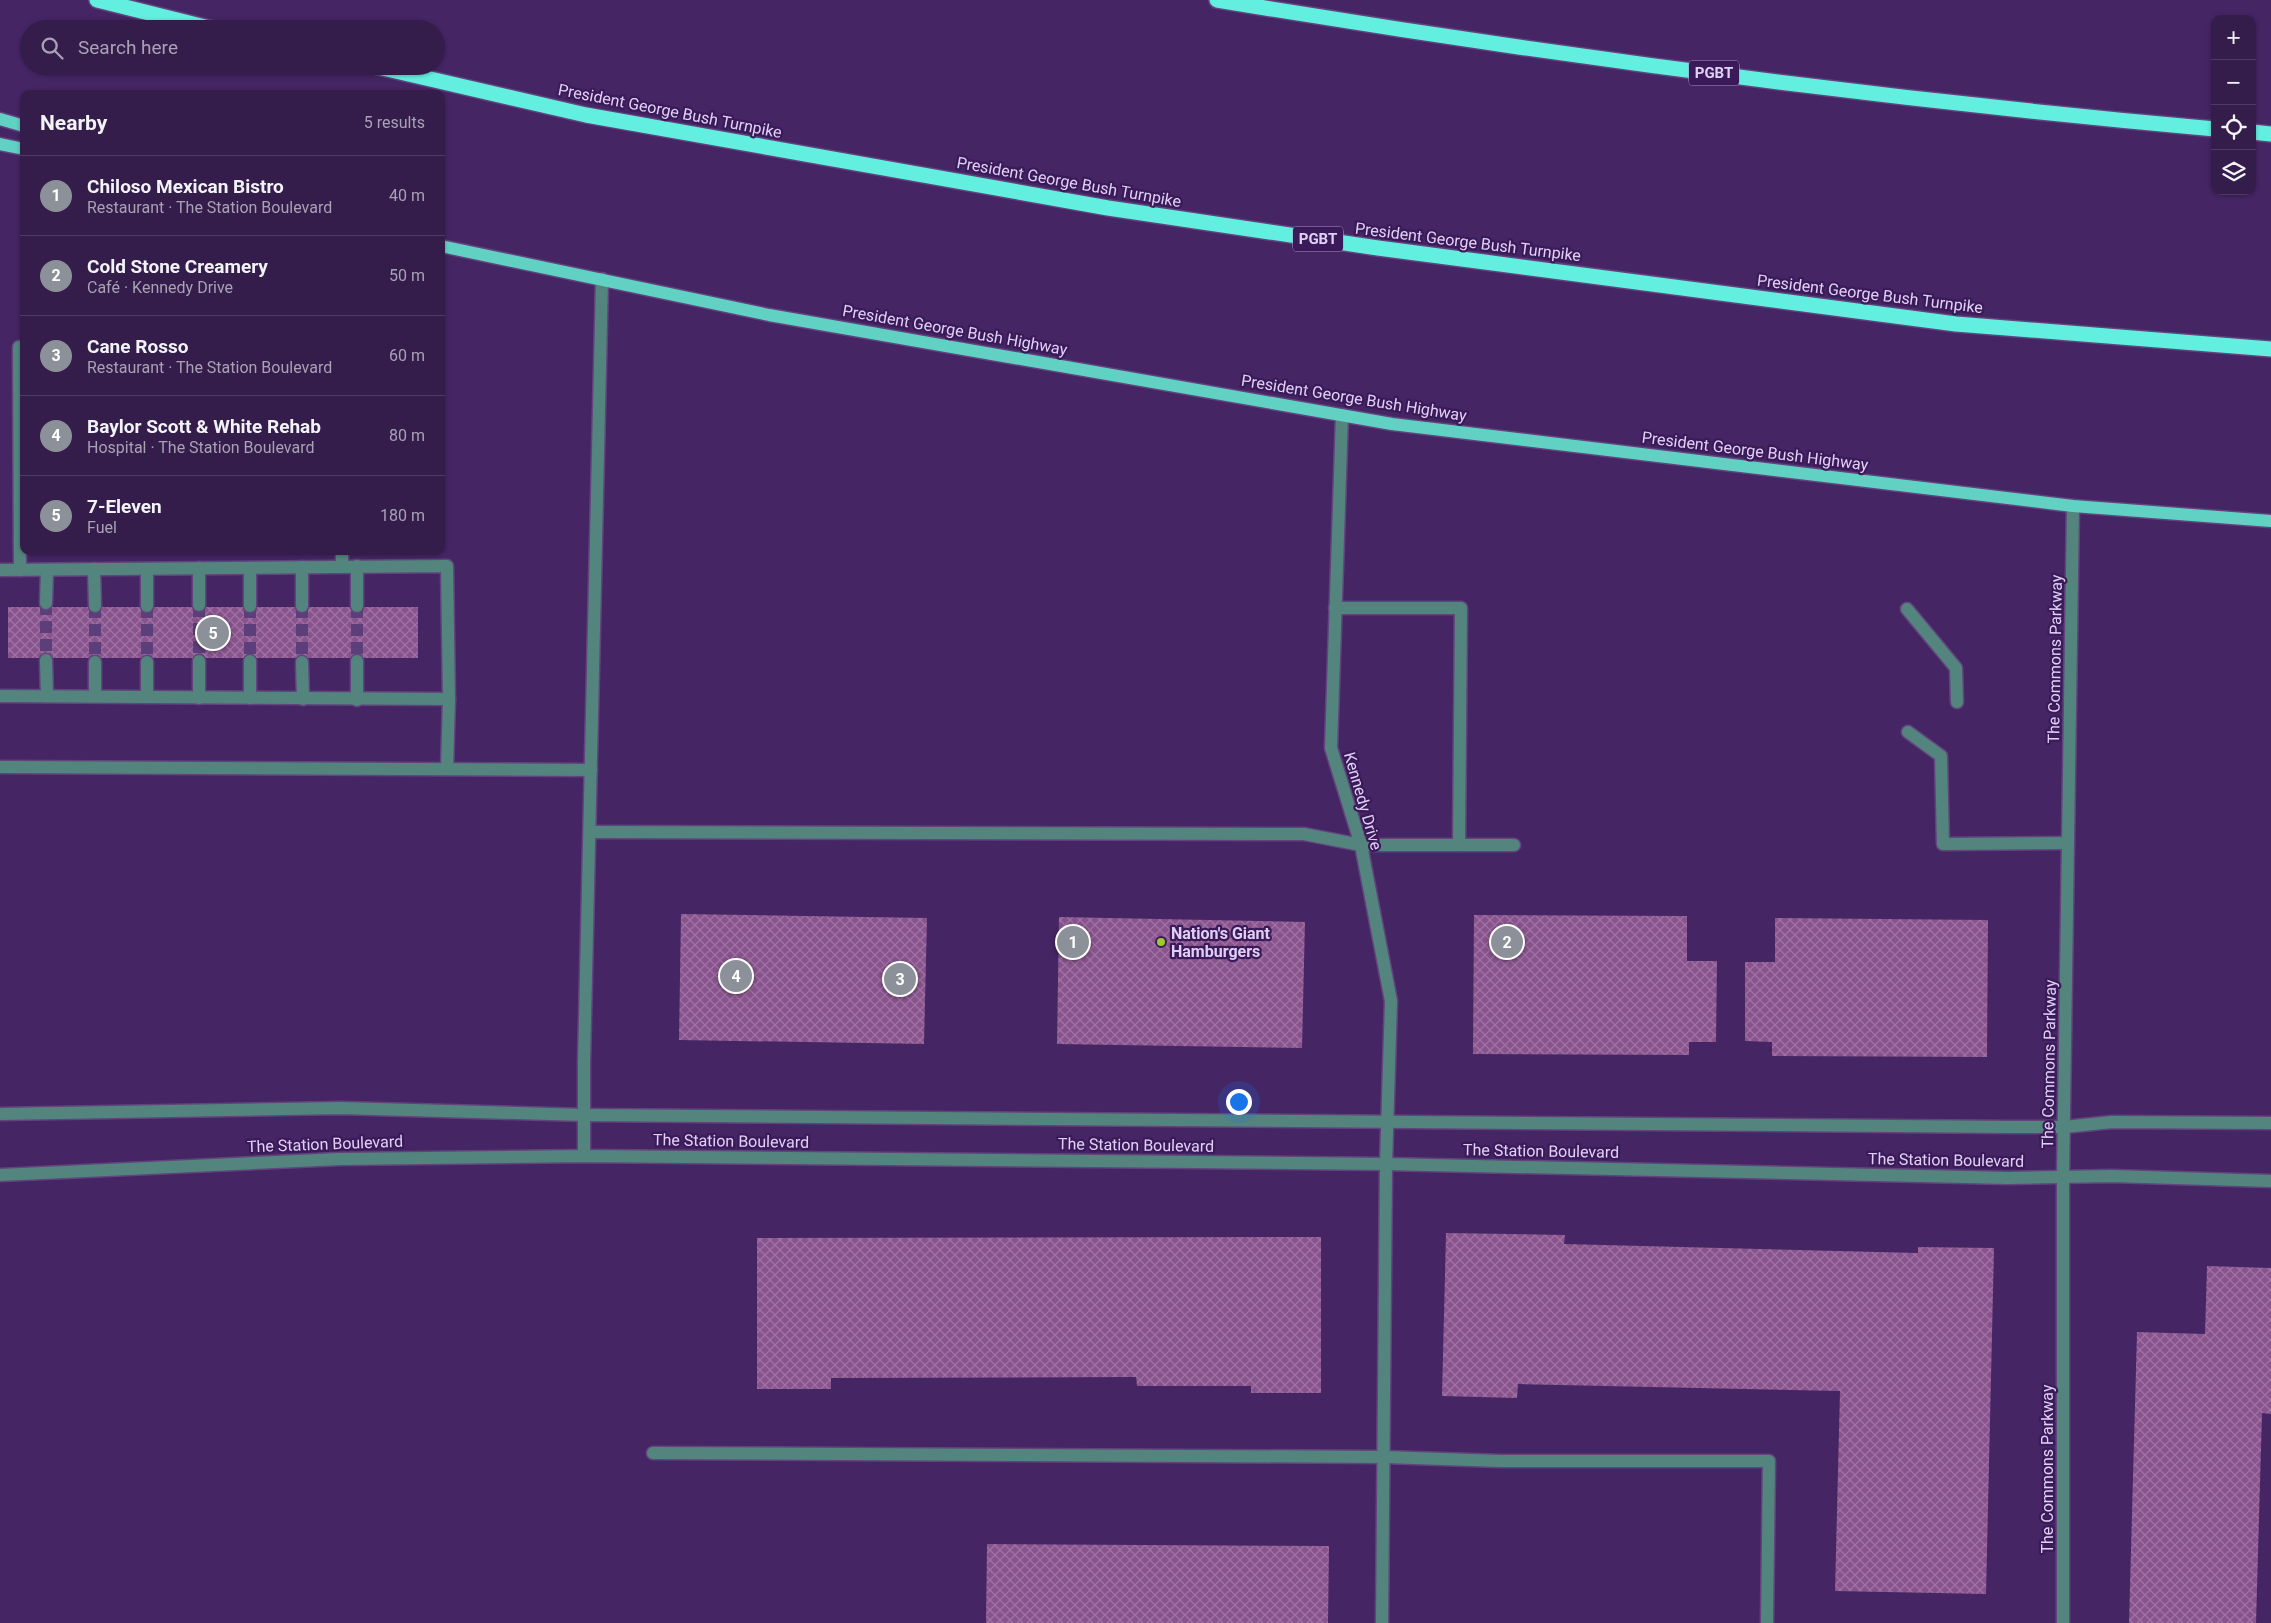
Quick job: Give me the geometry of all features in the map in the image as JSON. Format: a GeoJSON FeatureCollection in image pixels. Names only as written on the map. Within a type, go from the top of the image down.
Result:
{"type":"FeatureCollection","features":[{"type":"Feature","properties":{"kind":"highway"},"geometry":{"type":"LineString","coordinates":[[97,0],[177,20]]}},
{"type":"Feature","properties":{"kind":"highway","name":"PGBT"},"geometry":{"type":"LineString","coordinates":[[1216,0],[1403,30],[1715,74],[2004,108],[2211,129]]}},
{"type":"Feature","properties":{"kind":"highway","name":"President George Bush Turnpike"},"geometry":{"type":"LineString","coordinates":[[413,75],[586,115],[1108,208],[1378,248],[1956,324],[2271,349]]}},
{"type":"Feature","properties":{"kind":"highway"},"geometry":{"type":"LineString","coordinates":[[2256,132],[2271,134]]}},
{"type":"Feature","properties":{"kind":"main road"},"geometry":{"type":"LineString","coordinates":[[0,120],[20,125]]}},
{"type":"Feature","properties":{"kind":"main road"},"geometry":{"type":"LineString","coordinates":[[0,144],[20,149]]}},
{"type":"Feature","properties":{"kind":"main road","name":"President George Bush Highway"},"geometry":{"type":"LineString","coordinates":[[445,247],[769,315],[1412,426],[2073,506],[2271,521]]}},
{"type":"Feature","properties":{"kind":"street"},"geometry":{"type":"LineString","coordinates":[[584,1156],[602,279]]}},
{"type":"Feature","properties":{"kind":"street"},"geometry":{"type":"LineString","coordinates":[[19,347],[20,570]]}},
{"type":"Feature","properties":{"kind":"street","name":"Kennedy Drive"},"geometry":{"type":"LineString","coordinates":[[1342,414],[1331,748],[1361,845],[1391,1001],[1386,1164],[1382,1623]]}},
{"type":"Feature","properties":{"kind":"street","name":"The Commons Parkway"},"geometry":{"type":"LineString","coordinates":[[2063,1623],[2063,1176],[2073,506]]}},
{"type":"Feature","properties":{"kind":"street"},"geometry":{"type":"LineString","coordinates":[[342,555],[342,566]]}},
{"type":"Feature","properties":{"kind":"street"},"geometry":{"type":"LineString","coordinates":[[357,566],[357,606]]}},
{"type":"Feature","properties":{"kind":"street"},"geometry":{"type":"LineString","coordinates":[[0,570],[447,566],[449,699],[447,769]]}},
{"type":"Feature","properties":{"kind":"street"},"geometry":{"type":"LineString","coordinates":[[302,567],[302,606]]}},
{"type":"Feature","properties":{"kind":"street"},"geometry":{"type":"LineString","coordinates":[[199,568],[199,605]]}},
{"type":"Feature","properties":{"kind":"street"},"geometry":{"type":"LineString","coordinates":[[250,568],[250,606]]}},
{"type":"Feature","properties":{"kind":"street"},"geometry":{"type":"LineString","coordinates":[[94,569],[95,606]]}},
{"type":"Feature","properties":{"kind":"street"},"geometry":{"type":"LineString","coordinates":[[148,569],[148,606]]}},
{"type":"Feature","properties":{"kind":"street"},"geometry":{"type":"LineString","coordinates":[[46,603],[47,570]]}},
{"type":"Feature","properties":{"kind":"street"},"geometry":{"type":"LineString","coordinates":[[1336,608],[1461,608],[1459,845]]}},
{"type":"Feature","properties":{"kind":"street"},"geometry":{"type":"LineString","coordinates":[[1907,609],[1956,668],[1957,702]]}},
{"type":"Feature","properties":{"kind":"street"},"geometry":{"type":"LineString","coordinates":[[46,660],[47,696]]}},
{"type":"Feature","properties":{"kind":"street"},"geometry":{"type":"LineString","coordinates":[[199,661],[199,698]]}},
{"type":"Feature","properties":{"kind":"street"},"geometry":{"type":"LineString","coordinates":[[250,661],[250,698]]}},
{"type":"Feature","properties":{"kind":"street"},"geometry":{"type":"LineString","coordinates":[[357,661],[357,700]]}},
{"type":"Feature","properties":{"kind":"street"},"geometry":{"type":"LineString","coordinates":[[95,662],[95,696]]}},
{"type":"Feature","properties":{"kind":"street"},"geometry":{"type":"LineString","coordinates":[[148,662],[148,697]]}},
{"type":"Feature","properties":{"kind":"street"},"geometry":{"type":"LineString","coordinates":[[302,662],[303,699]]}},
{"type":"Feature","properties":{"kind":"street"},"geometry":{"type":"LineString","coordinates":[[0,696],[357,700],[449,699]]}},
{"type":"Feature","properties":{"kind":"street"},"geometry":{"type":"LineString","coordinates":[[1908,732],[1941,756],[1944,844],[2068,843]]}},
{"type":"Feature","properties":{"kind":"street"},"geometry":{"type":"LineString","coordinates":[[0,767],[591,770]]}},
{"type":"Feature","properties":{"kind":"street"},"geometry":{"type":"LineString","coordinates":[[590,832],[1304,834],[1361,845],[1514,845]]}},
{"type":"Feature","properties":{"kind":"street","name":"The Station Boulevard"},"geometry":{"type":"LineString","coordinates":[[0,1114],[340,1108],[584,1115],[1387,1120],[2064,1127],[2112,1122],[2271,1122]]}},
{"type":"Feature","properties":{"kind":"street","name":"The Station Boulevard"},"geometry":{"type":"LineString","coordinates":[[0,1175],[340,1158],[584,1156],[1386,1164],[2000,1178],[2112,1176],[2271,1181]]}},
{"type":"Feature","properties":{"kind":"street"},"geometry":{"type":"LineString","coordinates":[[653,1453],[1384,1457],[1500,1461],[1769,1461],[1767,1623]]}},
{"type":"Feature","properties":{"kind":"building"},"geometry":{"type":"Polygon","coordinates":[[[8,607],[418,607],[418,658],[8,658],[8,607]]]}},
{"type":"Feature","properties":{"kind":"building"},"geometry":{"type":"Polygon","coordinates":[[[681,914],[927,918],[924,1044],[679,1040],[681,914]]]}},
{"type":"Feature","properties":{"kind":"building"},"geometry":{"type":"Polygon","coordinates":[[[1474,915],[1687,916],[1687,961],[1717,961],[1716,1042],[1689,1042],[1689,1055],[1473,1054],[1474,915]]]}},
{"type":"Feature","properties":{"kind":"building"},"geometry":{"type":"Polygon","coordinates":[[[1059,917],[1305,922],[1302,1048],[1057,1044],[1059,917]]]}},
{"type":"Feature","properties":{"kind":"building"},"geometry":{"type":"Polygon","coordinates":[[[1775,918],[1988,920],[1987,1057],[1772,1056],[1772,1042],[1745,1041],[1745,962],[1775,962],[1775,918]]]}},
{"type":"Feature","properties":{"kind":"building"},"geometry":{"type":"Polygon","coordinates":[[[1446,1233],[1565,1235],[1564,1244],[1918,1253],[1918,1247],[1994,1248],[1986,1594],[1835,1591],[1840,1391],[1518,1384],[1517,1398],[1442,1396],[1446,1233]]]}},
{"type":"Feature","properties":{"kind":"building"},"geometry":{"type":"Polygon","coordinates":[[[1321,1237],[1321,1393],[1251,1393],[1251,1386],[1137,1386],[1136,1377],[831,1378],[831,1389],[757,1389],[757,1238],[1321,1237]]]}},
{"type":"Feature","properties":{"kind":"building"},"geometry":{"type":"Polygon","coordinates":[[[2207,1266],[2271,1268],[2271,1414],[2262,1413],[2256,1623],[2129,1623],[2137,1332],[2205,1334],[2207,1266]]]}},
{"type":"Feature","properties":{"kind":"building"},"geometry":{"type":"Polygon","coordinates":[[[987,1544],[1329,1546],[1328,1623],[986,1623],[987,1544]]]}},
{"type":"Feature","properties":{"kind":"tunnel"},"geometry":{"type":"LineString","coordinates":[[46,603],[46,660]]}},
{"type":"Feature","properties":{"kind":"tunnel"},"geometry":{"type":"LineString","coordinates":[[199,605],[199,661]]}},
{"type":"Feature","properties":{"kind":"tunnel"},"geometry":{"type":"LineString","coordinates":[[95,606],[95,662]]}},
{"type":"Feature","properties":{"kind":"tunnel"},"geometry":{"type":"LineString","coordinates":[[147,606],[147,662]]}},
{"type":"Feature","properties":{"kind":"tunnel"},"geometry":{"type":"LineString","coordinates":[[250,606],[250,661]]}},
{"type":"Feature","properties":{"kind":"tunnel"},"geometry":{"type":"LineString","coordinates":[[302,606],[302,662]]}},
{"type":"Feature","properties":{"kind":"tunnel"},"geometry":{"type":"LineString","coordinates":[[357,606],[357,661]]}},
{"type":"Feature","properties":{"kind":"place","name":"7-Eleven"},"geometry":{"type":"Point","coordinates":[213,633]}},
{"type":"Feature","properties":{"kind":"place","name":"Chiloso Mexican Bistro"},"geometry":{"type":"Point","coordinates":[1073,942]}},
{"type":"Feature","properties":{"kind":"place","name":"Nation's Giant Hamburgers"},"geometry":{"type":"Point","coordinates":[1161,942]}},
{"type":"Feature","properties":{"kind":"place","name":"Cold Stone Creamery"},"geometry":{"type":"Point","coordinates":[1507,942]}},
{"type":"Feature","properties":{"kind":"place","name":"Baylor Scott & White Rehab"},"geometry":{"type":"Point","coordinates":[736,976]}},
{"type":"Feature","properties":{"kind":"place","name":"Cane Rosso"},"geometry":{"type":"Point","coordinates":[900,979]}}]}
